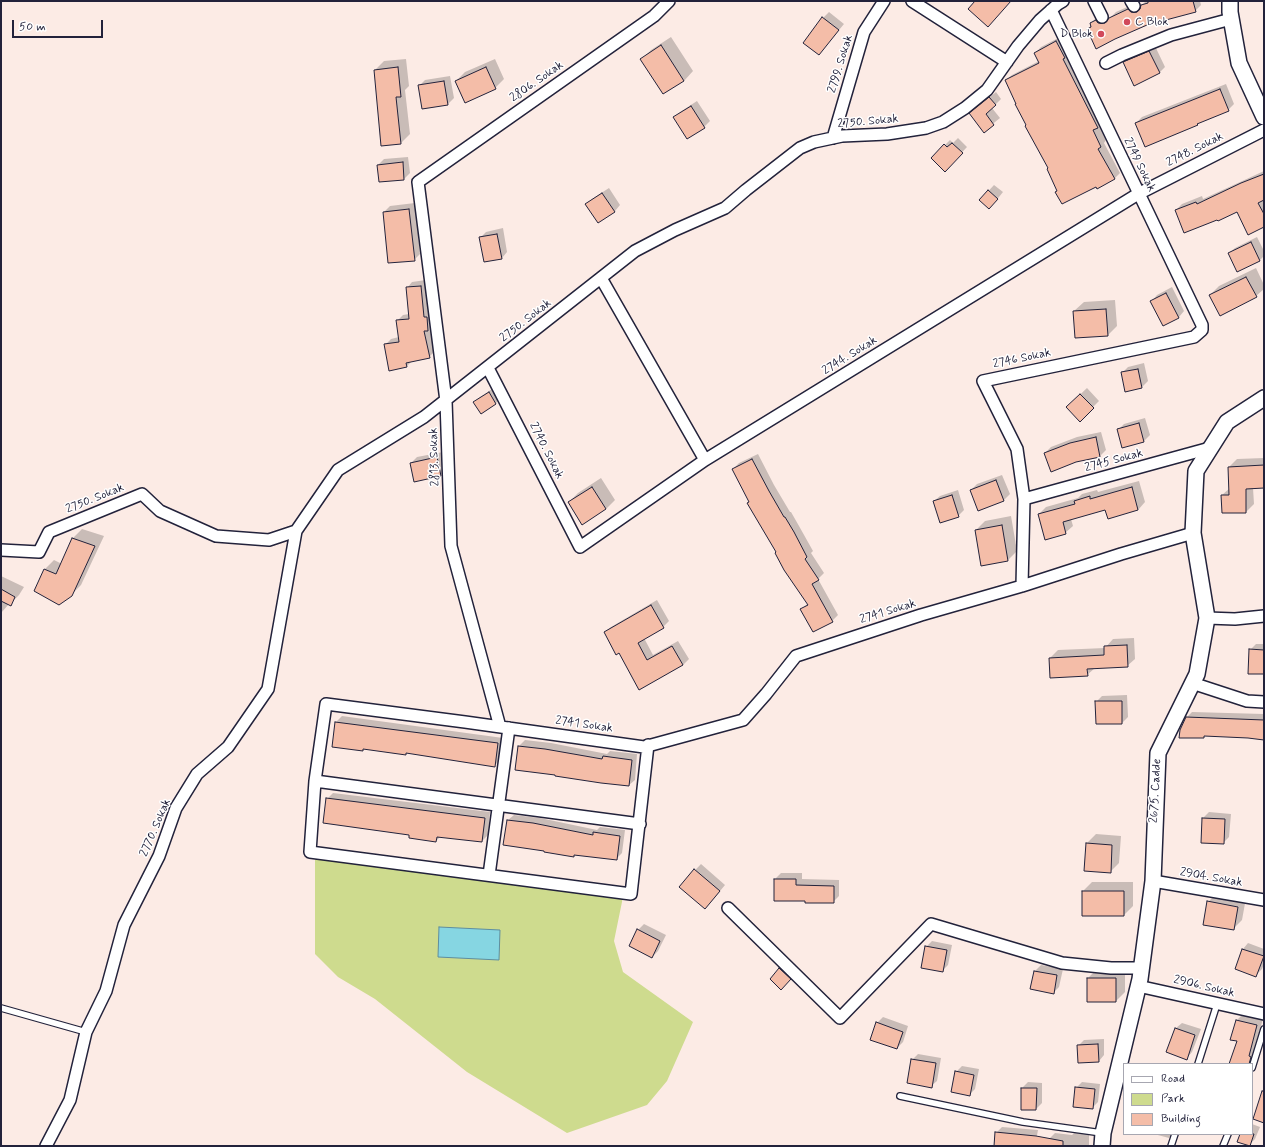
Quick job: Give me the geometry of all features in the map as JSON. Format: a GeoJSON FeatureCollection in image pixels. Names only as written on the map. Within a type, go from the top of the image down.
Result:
{"type":"FeatureCollection","features":[{"type":"Feature","properties":{"kind":"street","name":"2806. Sokak"},"geometry":{"type":"LineString","coordinates":[[418,182],[654,16],[669,1]]}},
{"type":"Feature","properties":{"kind":"street","name":"2799. Sokak"},"geometry":{"type":"LineString","coordinates":[[832,138],[864,32],[884,1]]}},
{"type":"Feature","properties":{"kind":"street"},"geometry":{"type":"LineString","coordinates":[[912,1],[1006,62]]}},
{"type":"Feature","properties":{"kind":"street","name":"2750. Sokak"},"geometry":{"type":"LineString","coordinates":[[1,550],[39,552],[49,532],[142,494],[160,511],[216,536],[269,540],[296,531],[338,470],[424,417],[446,401],[635,251],[675,230],[725,208],[800,148],[814,142],[842,136],[887,134],[926,128],[943,122],[965,108],[987,90],[1018,46],[1040,20],[1063,1]]}},
{"type":"Feature","properties":{"kind":"street"},"geometry":{"type":"LineString","coordinates":[[1094,1],[1102,17]]}},
{"type":"Feature","properties":{"kind":"street"},"geometry":{"type":"LineString","coordinates":[[1230,1],[1231,19],[1239,63],[1264,117]]}},
{"type":"Feature","properties":{"kind":"street","name":"2749 Sokak"},"geometry":{"type":"LineString","coordinates":[[1051,10],[1202,325],[1202,330]]}},
{"type":"Feature","properties":{"kind":"street"},"geometry":{"type":"LineString","coordinates":[[1106,63],[1171,35],[1231,19]]}},
{"type":"Feature","properties":{"kind":"street","name":"2748. Sokak"},"geometry":{"type":"LineString","coordinates":[[1138,194],[1264,130]]}},
{"type":"Feature","properties":{"kind":"street","name":"2813. Sokak"},"geometry":{"type":"LineString","coordinates":[[418,182],[446,401],[451,546],[505,727]]}},
{"type":"Feature","properties":{"kind":"street","name":"2744. Sokak"},"geometry":{"type":"LineString","coordinates":[[580,547],[705,460],[1138,194]]}},
{"type":"Feature","properties":{"kind":"street"},"geometry":{"type":"LineString","coordinates":[[601,278],[705,460]]}},
{"type":"Feature","properties":{"kind":"street","name":"2746 Sokak"},"geometry":{"type":"LineString","coordinates":[[1022,586],[1024,500],[1017,449],[983,380],[1194,337],[1202,330]]}},
{"type":"Feature","properties":{"kind":"street","name":"2740. Sokak"},"geometry":{"type":"LineString","coordinates":[[488,368],[580,547]]}},
{"type":"Feature","properties":{"kind":"street","name":"2675. Cadde"},"geometry":{"type":"LineString","coordinates":[[1102,1139],[1140,979],[1153,881],[1158,753],[1196,674],[1206,618],[1193,533],[1196,471],[1227,422],[1264,398]]}},
{"type":"Feature","properties":{"kind":"street","name":"2745 Sokak"},"geometry":{"type":"LineString","coordinates":[[1024,500],[1210,448]]}},
{"type":"Feature","properties":{"kind":"street","name":"2770. Sokak"},"geometry":{"type":"LineString","coordinates":[[46,1146],[70,1100],[86,1032],[106,991],[124,925],[158,856],[176,808],[197,774],[228,747],[268,689],[296,531]]}},
{"type":"Feature","properties":{"kind":"street","name":"2741 Sokak"},"geometry":{"type":"LineString","coordinates":[[315,781],[326,704],[644,746],[743,720],[796,656],[876,629],[1193,533]]}},
{"type":"Feature","properties":{"kind":"street"},"geometry":{"type":"LineString","coordinates":[[1206,618],[1235,619],[1264,616]]}},
{"type":"Feature","properties":{"kind":"street"},"geometry":{"type":"LineString","coordinates":[[1192,683],[1247,701],[1264,702]]}},
{"type":"Feature","properties":{"kind":"street"},"geometry":{"type":"LineString","coordinates":[[489,875],[498,805],[505,727]]}},
{"type":"Feature","properties":{"kind":"street"},"geometry":{"type":"LineString","coordinates":[[640,824],[315,781],[310,852],[631,894],[640,824],[648,745]]}},
{"type":"Feature","properties":{"kind":"street","name":"2904. Sokak"},"geometry":{"type":"LineString","coordinates":[[1153,881],[1264,900]]}},
{"type":"Feature","properties":{"kind":"street"},"geometry":{"type":"LineString","coordinates":[[728,908],[840,1018],[931,924],[1062,963],[1110,968],[1141,968]]}},
{"type":"Feature","properties":{"kind":"street","name":"2906. Sokak"},"geometry":{"type":"LineString","coordinates":[[1138,986],[1264,1014]]}},
{"type":"Feature","properties":{"kind":"lane"},"geometry":{"type":"LineString","coordinates":[[1198,1063],[1217,1004]]}},
{"type":"Feature","properties":{"kind":"lane"},"geometry":{"type":"LineString","coordinates":[[1,1008],[86,1032]]}},
{"type":"Feature","properties":{"kind":"lane"},"geometry":{"type":"LineString","coordinates":[[1253,1065],[1264,1029]]}},
{"type":"Feature","properties":{"kind":"lane"},"geometry":{"type":"LineString","coordinates":[[900,1096],[1102,1139]]}},
{"type":"Feature","properties":{"kind":"lane"},"geometry":{"type":"LineString","coordinates":[[1171,1146],[1175,1135]]}},
{"type":"Feature","properties":{"kind":"lane"},"geometry":{"type":"LineString","coordinates":[[1223,1146],[1228,1135]]}},
{"type":"Feature","properties":{"kind":"green space"},"geometry":{"type":"Polygon","coordinates":[[[315,859],[623,897],[614,941],[623,972],[693,1022],[667,1081],[647,1105],[567,1133],[467,1072],[375,999],[338,977],[315,954],[315,859]]]}},
{"type":"Feature","properties":{"kind":"water"},"geometry":{"type":"Polygon","coordinates":[[[439,927],[500,930],[499,960],[438,957],[439,927]]]}},
{"type":"Feature","properties":{"kind":"building"},"geometry":{"type":"Polygon","coordinates":[[[975,1],[1011,1],[988,27],[968,9],[975,1]]]}},
{"type":"Feature","properties":{"kind":"building"},"geometry":{"type":"Polygon","coordinates":[[[1148,1],[1193,1],[1196,12],[1147,25],[1096,49],[1087,29],[1091,27],[1090,23],[1096,20],[1098,23],[1105,23],[1109,18],[1128,9],[1131,12],[1137,12],[1141,5],[1148,3],[1148,1]]]}},
{"type":"Feature","properties":{"kind":"building"},"geometry":{"type":"Polygon","coordinates":[[[822,17],[839,30],[819,55],[803,43],[822,17]]]}},
{"type":"Feature","properties":{"kind":"building"},"geometry":{"type":"Polygon","coordinates":[[[1056,41],[1065,58],[1063,59],[1098,128],[1093,130],[1101,147],[1098,149],[1115,179],[1097,189],[1096,187],[1062,204],[1055,192],[1057,191],[1047,169],[1048,168],[1025,126],[1026,125],[1005,80],[1039,63],[1034,53],[1056,41]]]}},
{"type":"Feature","properties":{"kind":"building"},"geometry":{"type":"Polygon","coordinates":[[[661,45],[684,81],[663,94],[640,59],[661,45]]]}},
{"type":"Feature","properties":{"kind":"building"},"geometry":{"type":"Polygon","coordinates":[[[1149,51],[1160,73],[1134,86],[1123,62],[1149,51]]]}},
{"type":"Feature","properties":{"kind":"building"},"geometry":{"type":"Polygon","coordinates":[[[398,67],[401,97],[396,97],[401,144],[381,146],[374,70],[398,67]]]}},
{"type":"Feature","properties":{"kind":"building"},"geometry":{"type":"Polygon","coordinates":[[[486,67],[496,89],[465,103],[455,81],[486,67]]]}},
{"type":"Feature","properties":{"kind":"building"},"geometry":{"type":"Polygon","coordinates":[[[444,81],[448,105],[422,109],[418,85],[444,81]]]}},
{"type":"Feature","properties":{"kind":"building"},"geometry":{"type":"Polygon","coordinates":[[[1220,89],[1229,111],[1145,147],[1135,123],[1220,89]]]}},
{"type":"Feature","properties":{"kind":"building"},"geometry":{"type":"Polygon","coordinates":[[[989,97],[996,105],[986,114],[994,125],[984,133],[969,113],[989,97]]]}},
{"type":"Feature","properties":{"kind":"building"},"geometry":{"type":"Polygon","coordinates":[[[691,106],[705,128],[687,139],[673,117],[691,106]]]}},
{"type":"Feature","properties":{"kind":"building"},"geometry":{"type":"Polygon","coordinates":[[[952,143],[963,153],[945,172],[931,158],[944,144],[947,147],[952,143]]]}},
{"type":"Feature","properties":{"kind":"building"},"geometry":{"type":"Polygon","coordinates":[[[403,162],[404,180],[379,182],[377,165],[403,162]]]}},
{"type":"Feature","properties":{"kind":"building"},"geometry":{"type":"Polygon","coordinates":[[[1264,174],[1264,200],[1258,203],[1264,214],[1264,227],[1248,235],[1237,212],[1218,221],[1217,220],[1184,233],[1175,210],[1196,202],[1197,204],[1264,174]]]}},
{"type":"Feature","properties":{"kind":"building"},"geometry":{"type":"Polygon","coordinates":[[[988,190],[998,199],[989,209],[979,200],[988,190]]]}},
{"type":"Feature","properties":{"kind":"building"},"geometry":{"type":"Polygon","coordinates":[[[602,193],[615,212],[598,223],[585,204],[602,193]]]}},
{"type":"Feature","properties":{"kind":"building"},"geometry":{"type":"Polygon","coordinates":[[[409,209],[415,261],[388,263],[383,212],[409,209]]]}},
{"type":"Feature","properties":{"kind":"building"},"geometry":{"type":"Polygon","coordinates":[[[497,234],[502,259],[484,262],[479,237],[497,234]]]}},
{"type":"Feature","properties":{"kind":"building"},"geometry":{"type":"Polygon","coordinates":[[[1251,242],[1260,261],[1237,272],[1228,253],[1251,242]]]}},
{"type":"Feature","properties":{"kind":"building"},"geometry":{"type":"Polygon","coordinates":[[[1246,277],[1257,297],[1220,316],[1209,295],[1246,277]]]}},
{"type":"Feature","properties":{"kind":"building"},"geometry":{"type":"Polygon","coordinates":[[[421,286],[424,317],[427,317],[428,331],[424,331],[430,358],[406,363],[407,367],[389,371],[384,344],[399,342],[396,320],[409,319],[406,287],[421,286]]]}},
{"type":"Feature","properties":{"kind":"building"},"geometry":{"type":"Polygon","coordinates":[[[1166,293],[1179,318],[1163,326],[1150,301],[1166,293]]]}},
{"type":"Feature","properties":{"kind":"building"},"geometry":{"type":"Polygon","coordinates":[[[1106,309],[1108,336],[1075,338],[1073,311],[1106,309]]]}},
{"type":"Feature","properties":{"kind":"building"},"geometry":{"type":"Polygon","coordinates":[[[1138,369],[1142,388],[1125,392],[1121,372],[1138,369]]]}},
{"type":"Feature","properties":{"kind":"building"},"geometry":{"type":"Polygon","coordinates":[[[489,392],[496,404],[481,414],[473,402],[489,392]]]}},
{"type":"Feature","properties":{"kind":"building"},"geometry":{"type":"Polygon","coordinates":[[[1080,394],[1094,408],[1080,422],[1066,407],[1080,394]]]}},
{"type":"Feature","properties":{"kind":"building"},"geometry":{"type":"Polygon","coordinates":[[[1139,423],[1144,442],[1122,448],[1117,429],[1139,423]]]}},
{"type":"Feature","properties":{"kind":"building"},"geometry":{"type":"Polygon","coordinates":[[[1096,437],[1100,457],[1076,462],[1051,472],[1044,453],[1070,443],[1096,437]]]}},
{"type":"Feature","properties":{"kind":"building"},"geometry":{"type":"Polygon","coordinates":[[[437,457],[441,476],[414,482],[410,463],[437,457]]]}},
{"type":"Feature","properties":{"kind":"building"},"geometry":{"type":"Polygon","coordinates":[[[752,459],[769,491],[794,532],[807,557],[805,559],[819,580],[812,584],[833,622],[813,632],[800,609],[808,605],[784,570],[775,553],[776,552],[747,503],[749,502],[732,469],[752,459]]]}},
{"type":"Feature","properties":{"kind":"building"},"geometry":{"type":"Polygon","coordinates":[[[1264,465],[1264,488],[1246,489],[1246,513],[1222,513],[1221,495],[1229,495],[1228,467],[1264,465]]]}},
{"type":"Feature","properties":{"kind":"building"},"geometry":{"type":"Polygon","coordinates":[[[996,480],[1004,501],[978,511],[970,490],[996,480]]]}},
{"type":"Feature","properties":{"kind":"building"},"geometry":{"type":"Polygon","coordinates":[[[592,487],[606,509],[582,525],[568,502],[592,487]]]}},
{"type":"Feature","properties":{"kind":"building"},"geometry":{"type":"Polygon","coordinates":[[[1132,487],[1138,510],[1108,519],[1105,510],[1063,522],[1066,534],[1045,540],[1038,514],[1075,504],[1074,501],[1090,496],[1090,499],[1132,487]]]}},
{"type":"Feature","properties":{"kind":"building"},"geometry":{"type":"Polygon","coordinates":[[[952,495],[959,517],[940,523],[933,501],[952,495]]]}},
{"type":"Feature","properties":{"kind":"building"},"geometry":{"type":"Polygon","coordinates":[[[1002,525],[1008,561],[981,566],[975,530],[1002,525]]]}},
{"type":"Feature","properties":{"kind":"building"},"geometry":{"type":"Polygon","coordinates":[[[72,538],[95,546],[72,596],[59,605],[34,591],[44,569],[56,574],[72,538]]]}},
{"type":"Feature","properties":{"kind":"building"},"geometry":{"type":"Polygon","coordinates":[[[1,589],[15,597],[11,606],[1,601],[1,589]]]}},
{"type":"Feature","properties":{"kind":"building"},"geometry":{"type":"Polygon","coordinates":[[[651,605],[664,628],[638,643],[647,660],[672,646],[683,665],[639,690],[619,653],[616,655],[604,632],[651,605]]]}},
{"type":"Feature","properties":{"kind":"building"},"geometry":{"type":"Polygon","coordinates":[[[1127,645],[1128,667],[1087,669],[1088,676],[1050,678],[1049,658],[1104,655],[1104,646],[1127,645]]]}},
{"type":"Feature","properties":{"kind":"building"},"geometry":{"type":"Polygon","coordinates":[[[1249,649],[1264,650],[1264,674],[1248,674],[1249,649]]]}},
{"type":"Feature","properties":{"kind":"building"},"geometry":{"type":"Polygon","coordinates":[[[1095,701],[1122,701],[1122,724],[1096,724],[1095,701]]]}},
{"type":"Feature","properties":{"kind":"building"},"geometry":{"type":"Polygon","coordinates":[[[1186,717],[1264,720],[1264,740],[1204,736],[1204,738],[1179,738],[1180,730],[1186,717]]]}},
{"type":"Feature","properties":{"kind":"building"},"geometry":{"type":"Polygon","coordinates":[[[335,722],[498,743],[495,767],[406,753],[406,755],[363,749],[363,751],[332,747],[335,722]]]}},
{"type":"Feature","properties":{"kind":"building"},"geometry":{"type":"Polygon","coordinates":[[[518,746],[602,759],[603,756],[632,760],[629,786],[515,770],[518,746]]]}},
{"type":"Feature","properties":{"kind":"building"},"geometry":{"type":"Polygon","coordinates":[[[326,798],[485,818],[482,842],[437,837],[436,842],[409,838],[409,835],[323,823],[326,798]]]}},
{"type":"Feature","properties":{"kind":"building"},"geometry":{"type":"Polygon","coordinates":[[[1202,818],[1225,819],[1224,844],[1201,843],[1202,818]]]}},
{"type":"Feature","properties":{"kind":"building"},"geometry":{"type":"Polygon","coordinates":[[[507,820],[533,823],[593,835],[593,832],[620,836],[617,860],[574,855],[574,857],[503,845],[507,820]]]}},
{"type":"Feature","properties":{"kind":"building"},"geometry":{"type":"Polygon","coordinates":[[[1086,843],[1112,845],[1111,873],[1084,871],[1086,843]]]}},
{"type":"Feature","properties":{"kind":"building"},"geometry":{"type":"Polygon","coordinates":[[[694,869],[720,891],[705,909],[679,887],[694,869]]]}},
{"type":"Feature","properties":{"kind":"building"},"geometry":{"type":"Polygon","coordinates":[[[774,879],[796,879],[796,885],[834,886],[834,903],[774,901],[774,879]]]}},
{"type":"Feature","properties":{"kind":"building"},"geometry":{"type":"Polygon","coordinates":[[[1082,891],[1124,891],[1124,916],[1082,916],[1082,891]]]}},
{"type":"Feature","properties":{"kind":"building"},"geometry":{"type":"Polygon","coordinates":[[[1207,901],[1238,907],[1234,930],[1203,925],[1207,901]]]}},
{"type":"Feature","properties":{"kind":"building"},"geometry":{"type":"Polygon","coordinates":[[[637,929],[660,941],[652,958],[629,946],[637,929]]]}},
{"type":"Feature","properties":{"kind":"building"},"geometry":{"type":"Polygon","coordinates":[[[925,946],[947,950],[943,972],[921,968],[925,946]]]}},
{"type":"Feature","properties":{"kind":"building"},"geometry":{"type":"Polygon","coordinates":[[[1242,949],[1264,956],[1256,977],[1235,969],[1242,949]]]}},
{"type":"Feature","properties":{"kind":"building"},"geometry":{"type":"Polygon","coordinates":[[[779,968],[791,979],[781,990],[770,979],[779,968]]]}},
{"type":"Feature","properties":{"kind":"building"},"geometry":{"type":"Polygon","coordinates":[[[1034,971],[1057,975],[1054,994],[1030,989],[1034,971]]]}},
{"type":"Feature","properties":{"kind":"building"},"geometry":{"type":"Polygon","coordinates":[[[1087,978],[1116,978],[1116,1002],[1087,1002],[1087,978]]]}},
{"type":"Feature","properties":{"kind":"building"},"geometry":{"type":"Polygon","coordinates":[[[1236,1020],[1257,1025],[1249,1056],[1251,1057],[1249,1063],[1229,1063],[1237,1041],[1230,1040],[1236,1020]]]}},
{"type":"Feature","properties":{"kind":"building"},"geometry":{"type":"Polygon","coordinates":[[[876,1022],[903,1032],[897,1049],[870,1040],[876,1022]]]}},
{"type":"Feature","properties":{"kind":"building"},"geometry":{"type":"Polygon","coordinates":[[[1175,1028],[1195,1035],[1187,1060],[1166,1052],[1175,1028]]]}},
{"type":"Feature","properties":{"kind":"building"},"geometry":{"type":"Polygon","coordinates":[[[1098,1044],[1099,1062],[1078,1063],[1077,1045],[1098,1044]]]}},
{"type":"Feature","properties":{"kind":"building"},"geometry":{"type":"Polygon","coordinates":[[[911,1059],[936,1063],[932,1088],[907,1083],[911,1059]]]}},
{"type":"Feature","properties":{"kind":"building"},"geometry":{"type":"Polygon","coordinates":[[[955,1071],[974,1075],[970,1096],[951,1092],[955,1071]]]}},
{"type":"Feature","properties":{"kind":"building"},"geometry":{"type":"Polygon","coordinates":[[[1075,1087],[1095,1089],[1093,1109],[1073,1107],[1075,1087]]]}},
{"type":"Feature","properties":{"kind":"building"},"geometry":{"type":"Polygon","coordinates":[[[1021,1088],[1037,1088],[1036,1110],[1021,1110],[1021,1088]]]}},
{"type":"Feature","properties":{"kind":"building"},"geometry":{"type":"Polygon","coordinates":[[[1262,1091],[1264,1091],[1264,1123],[1253,1119],[1262,1091]]]}},
{"type":"Feature","properties":{"kind":"building"},"geometry":{"type":"Polygon","coordinates":[[[995,1132],[1036,1136],[1063,1141],[1063,1146],[994,1146],[995,1132]]]}},
{"type":"Feature","properties":{"kind":"building"},"geometry":{"type":"Polygon","coordinates":[[[1254,1134],[1250,1146],[1237,1142],[1240,1135],[1254,1134]]]}},
{"type":"Feature","properties":{"kind":"place","name":"C Blok"},"geometry":{"type":"Point","coordinates":[1127,22]}},
{"type":"Feature","properties":{"kind":"place","name":"D Blok"},"geometry":{"type":"Point","coordinates":[1101,34]}}]}
